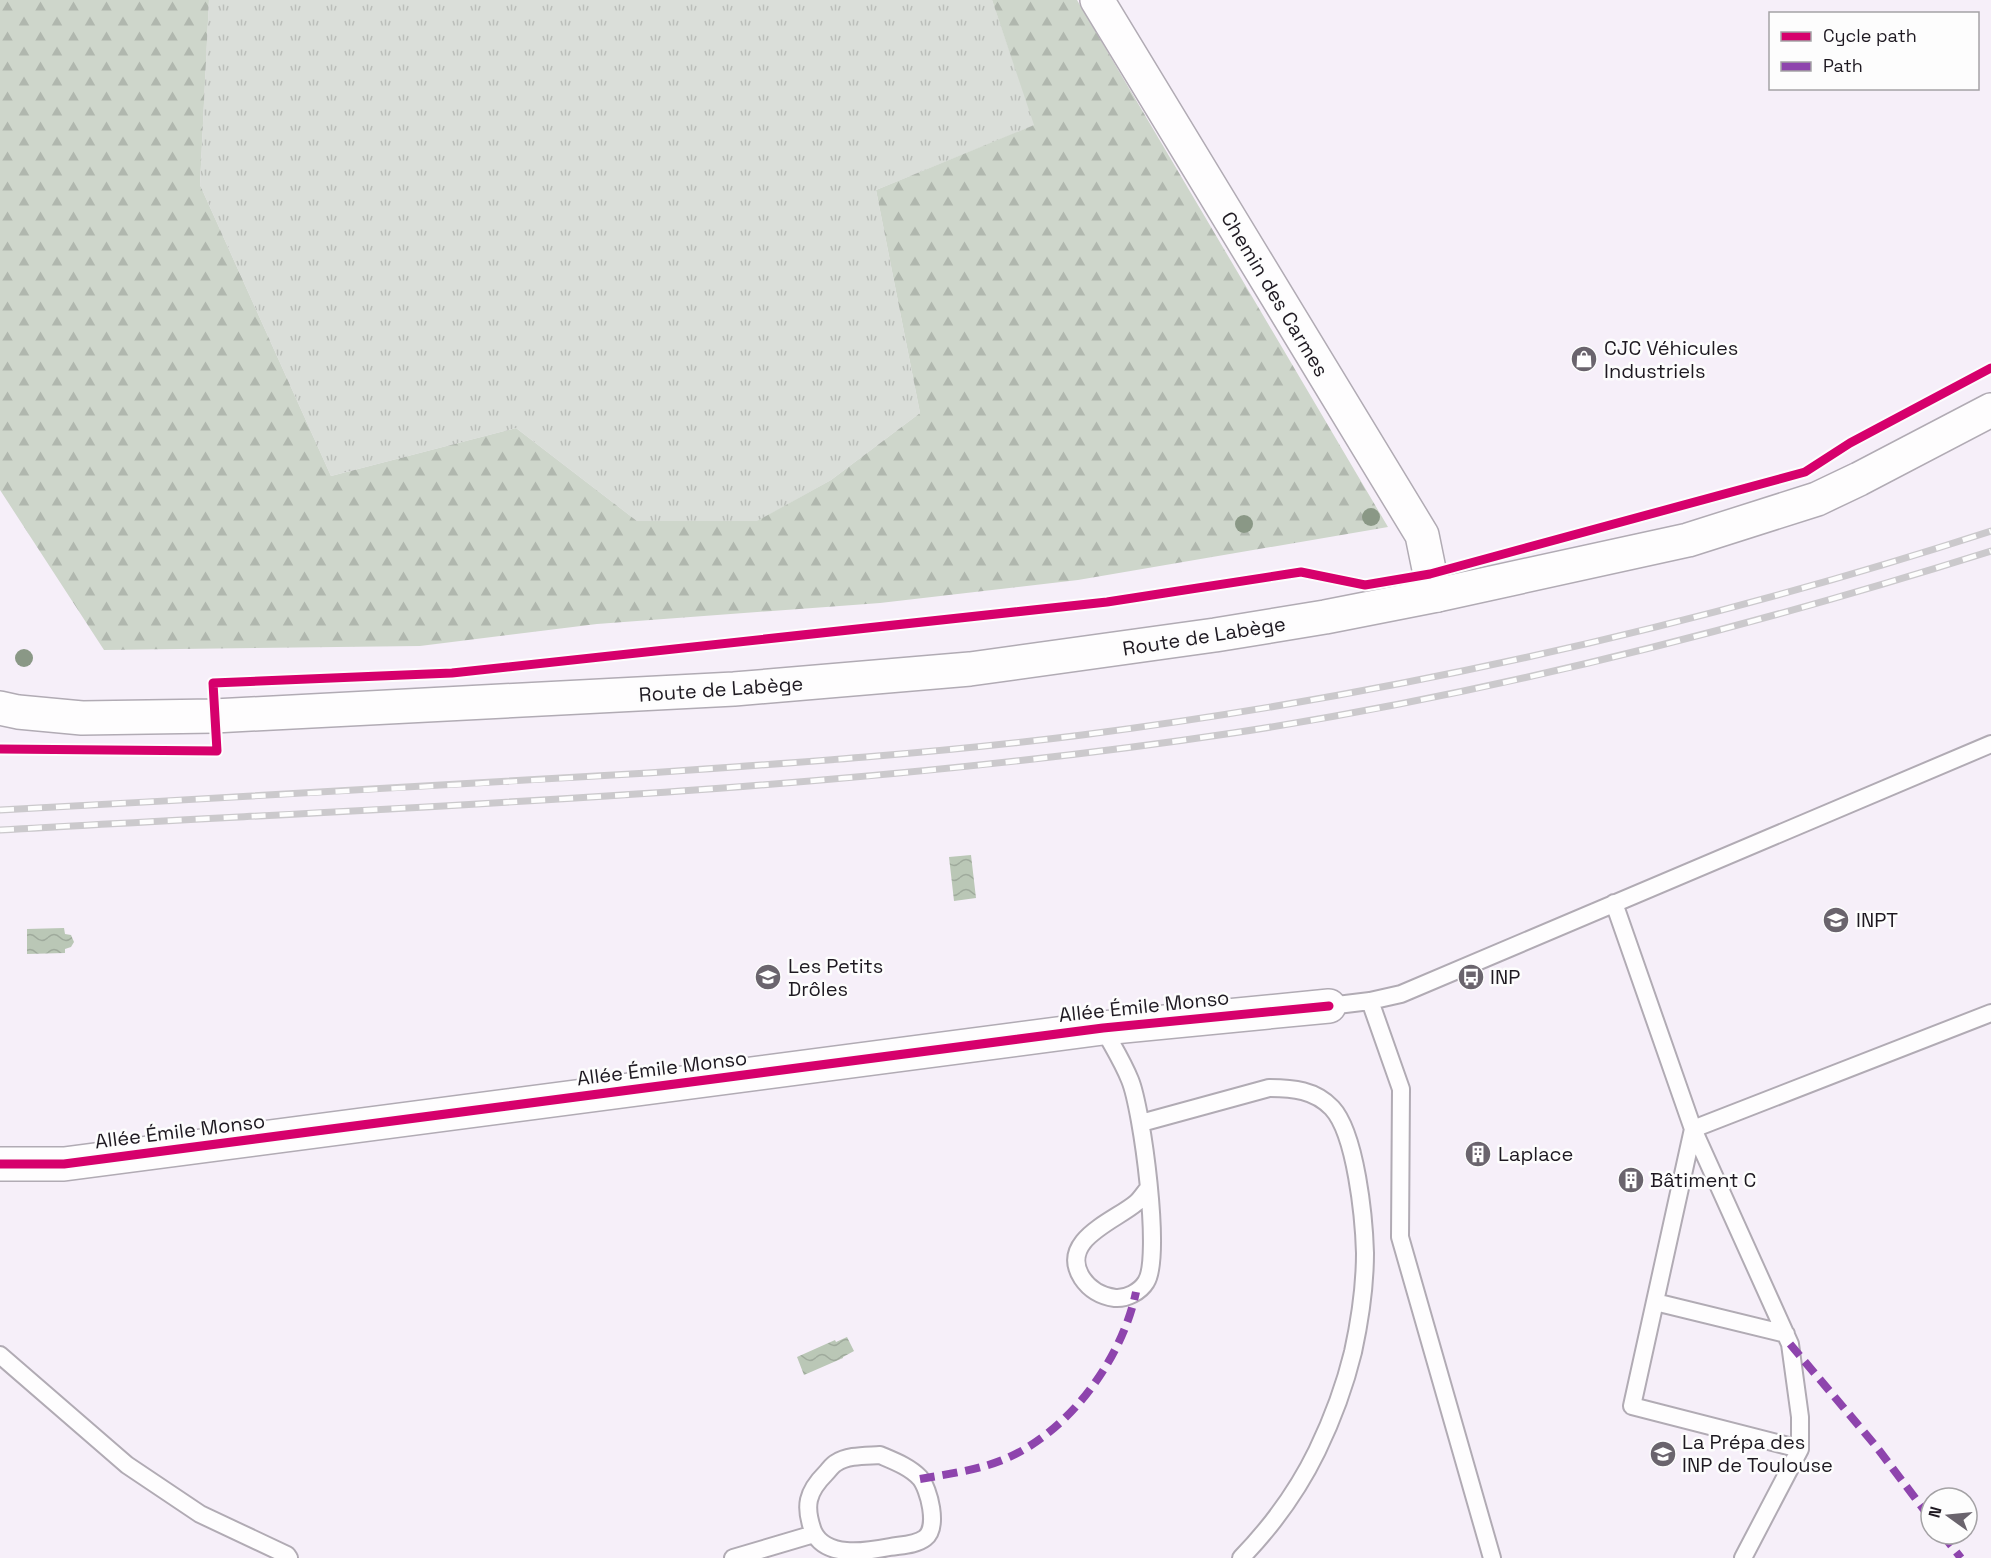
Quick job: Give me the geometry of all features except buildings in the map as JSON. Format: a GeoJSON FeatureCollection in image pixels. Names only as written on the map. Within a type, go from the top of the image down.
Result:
{"type":"FeatureCollection","features":[{"type":"Feature","properties":{"kind":"street","name":"Chemin des Carmes"},"geometry":{"type":"LineString","coordinates":[[1096,0],[1422,535],[1437,595]]}},
{"type":"Feature","properties":{"kind":"street","name":"Route de Labège"},"geometry":{"type":"LineString","coordinates":[[0,708],[82,718],[214,716],[746,688],[970,669],[1215,635],[1437,595],[1688,540],[1816,499],[1991,410]]}},
{"type":"Feature","properties":{"kind":"street","name":"Allée Émile Monso"},"geometry":{"type":"LineString","coordinates":[[0,1164],[64,1164],[1103,1028],[1329,1006]]}},
{"type":"Feature","properties":{"kind":"lane"},"geometry":{"type":"LineString","coordinates":[[1329,1006],[1370,1001],[1401,994],[1990,746]]}},
{"type":"Feature","properties":{"kind":"lane"},"geometry":{"type":"LineString","coordinates":[[1614,903],[1693,1129],[1790,1344],[1800,1417],[1800,1449],[1743,1558]]}},
{"type":"Feature","properties":{"kind":"lane"},"geometry":{"type":"LineString","coordinates":[[1370,1001],[1401,1089],[1400,1237],[1492,1558]]}},
{"type":"Feature","properties":{"kind":"lane"},"geometry":{"type":"LineString","coordinates":[[1693,1129],[1991,1013]]}},
{"type":"Feature","properties":{"kind":"lane"},"geometry":{"type":"LineString","coordinates":[[1103,1028],[1131,1081],[1142,1123],[1152,1230],[1152,1263],[1147,1282],[1136,1292],[1122,1298],[1105,1297],[1090,1289],[1080,1275],[1077,1261],[1081,1243],[1092,1231],[1137,1202],[1148,1189]]}},
{"type":"Feature","properties":{"kind":"lane"},"geometry":{"type":"LineString","coordinates":[[1142,1123],[1269,1088],[1291,1088],[1313,1094],[1332,1109],[1345,1130],[1354,1161],[1365,1252],[1362,1301],[1353,1353],[1341,1392],[1317,1451],[1270,1526],[1241,1558]]}},
{"type":"Feature","properties":{"kind":"lane"},"geometry":{"type":"LineString","coordinates":[[1693,1129],[1632,1406],[1800,1449]]}},
{"type":"Feature","properties":{"kind":"lane"},"geometry":{"type":"LineString","coordinates":[[1655,1302],[1786,1335]]}},
{"type":"Feature","properties":{"kind":"lane"},"geometry":{"type":"LineString","coordinates":[[0,1355],[127,1465],[200,1514],[287,1555],[289,1558]]}},
{"type":"Feature","properties":{"kind":"lane"},"geometry":{"type":"LineString","coordinates":[[880,1455],[900,1463],[920,1479],[931,1505],[932,1524],[927,1536],[917,1542],[839,1556],[826,1548],[814,1534],[807,1513],[809,1497],[817,1482],[836,1463],[857,1456],[880,1455]]}},
{"type":"Feature","properties":{"kind":"lane"},"geometry":{"type":"LineString","coordinates":[[733,1558],[814,1534]]}},
{"type":"Feature","properties":{"kind":"green space"},"geometry":{"type":"Polygon","coordinates":[[[0,0],[209,0],[200,185],[331,476],[516,428],[637,521],[757,521],[831,480],[920,413],[876,190],[1034,125],[992,0],[1077,0],[1388,527],[1078,580],[880,603],[597,624],[420,646],[104,650],[0,490],[0,0]]]}},
{"type":"Feature","properties":{"kind":"green space"},"geometry":{"type":"Polygon","coordinates":[[[209,0],[992,0],[1035,125],[876,190],[920,413],[831,480],[758,521],[637,521],[516,428],[331,476],[200,185],[209,0]]]}},
{"type":"Feature","properties":{"kind":"water"},"geometry":{"type":"Polygon","coordinates":[[[971,855],[976,898],[954,901],[949,857],[971,855]]]}},
{"type":"Feature","properties":{"kind":"water"},"geometry":{"type":"Polygon","coordinates":[[[64,928],[65,934],[71,935],[74,942],[71,947],[65,949],[65,953],[27,954],[27,929],[64,928]]]}},
{"type":"Feature","properties":{"kind":"water"},"geometry":{"type":"Polygon","coordinates":[[[847,1337],[854,1351],[804,1375],[797,1357],[847,1337]]]}},
{"type":"Feature","properties":{"kind":"railway"},"geometry":{"type":"LineString","coordinates":[[0,810],[486,783],[811,761],[1028,741],[1198,719],[1427,678],[1655,627],[1768,598],[1991,531]]}},
{"type":"Feature","properties":{"kind":"railway"},"geometry":{"type":"LineString","coordinates":[[0,830],[463,805],[772,784],[926,771],[1080,754],[1233,733],[1425,699],[1615,657],[1804,607],[1991,551]]}},
{"type":"Feature","properties":{"kind":"marked path"},"geometry":{"type":"LineString","coordinates":[[920,1479],[995,1463],[1028,1447],[1050,1431],[1071,1412],[1105,1367],[1119,1343],[1136,1292]]}},
{"type":"Feature","properties":{"kind":"marked path"},"geometry":{"type":"LineString","coordinates":[[1790,1344],[1875,1445],[1919,1503]]}},
{"type":"Feature","properties":{"kind":"marked path"},"geometry":{"type":"LineString","coordinates":[[1952,1546],[1961,1558]]}},
{"type":"Feature","properties":{"kind":"cycle path"},"geometry":{"type":"LineString","coordinates":[[0,749],[217,751],[213,683],[452,673],[1107,602],[1301,572],[1365,585],[1430,574],[1805,472],[1850,443],[1991,368]]}},
{"type":"Feature","properties":{"kind":"cycle path"},"geometry":{"type":"LineString","coordinates":[[0,1164],[64,1164],[1103,1028],[1329,1006]]}},
{"type":"Feature","properties":{"kind":"place","name":"CJC Véhicules Industriels"},"geometry":{"type":"Point","coordinates":[1584,359]}},
{"type":"Feature","properties":{"kind":"place","name":"INPT"},"geometry":{"type":"Point","coordinates":[1836,920]}},
{"type":"Feature","properties":{"kind":"place","name":"Les Petits Drôles"},"geometry":{"type":"Point","coordinates":[768,977]}},
{"type":"Feature","properties":{"kind":"place","name":"INP"},"geometry":{"type":"Point","coordinates":[1471,977]}},
{"type":"Feature","properties":{"kind":"place","name":"Laplace"},"geometry":{"type":"Point","coordinates":[1478,1154]}},
{"type":"Feature","properties":{"kind":"place","name":"Bâtiment C"},"geometry":{"type":"Point","coordinates":[1631,1180]}},
{"type":"Feature","properties":{"kind":"place","name":"La Prépa des INP de Toulouse"},"geometry":{"type":"Point","coordinates":[1663,1454]}}]}
